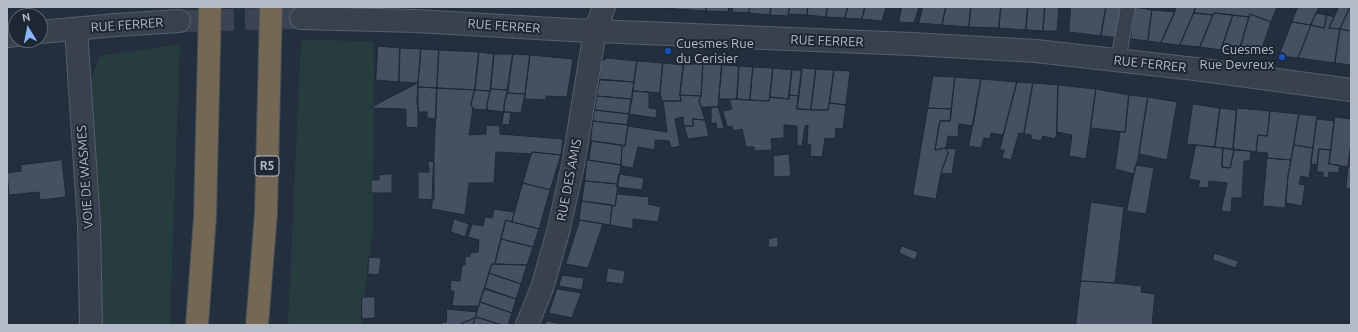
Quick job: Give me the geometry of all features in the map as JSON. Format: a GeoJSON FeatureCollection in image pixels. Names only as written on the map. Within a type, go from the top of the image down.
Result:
{"type":"FeatureCollection","features":[{"type":"Feature","properties":{"kind":"highway"},"geometry":{"type":"LineString","coordinates":[[197,325],[205,217],[210,7]]}},
{"type":"Feature","properties":{"kind":"highway","name":"R5"},"geometry":{"type":"LineString","coordinates":[[257,325],[266,212],[271,7]]}},
{"type":"Feature","properties":{"kind":"street","name":"RUE DES AMIS"},"geometry":{"type":"LineString","coordinates":[[527,325],[542,288],[558,232],[573,165],[595,31],[604,7]]}},
{"type":"Feature","properties":{"kind":"street","name":"RUE FERRER"},"geometry":{"type":"LineString","coordinates":[[301,18],[416,21],[595,31],[1036,51],[1351,90]]}},
{"type":"Feature","properties":{"kind":"street","name":"RUE FERRER"},"geometry":{"type":"LineString","coordinates":[[48,31],[178,21]]}},
{"type":"Feature","properties":{"kind":"street","name":"VOIE DE WASMES"},"geometry":{"type":"LineString","coordinates":[[76,29],[88,224],[91,325]]}},
{"type":"Feature","properties":{"kind":"lane"},"geometry":{"type":"LineString","coordinates":[[1118,60],[1128,7]]}},
{"type":"Feature","properties":{"kind":"green space"},"geometry":{"type":"Polygon","coordinates":[[[301,40],[374,41],[373,226],[361,325],[288,325],[301,40]]]}},
{"type":"Feature","properties":{"kind":"green space"},"geometry":{"type":"Polygon","coordinates":[[[180,44],[170,325],[91,325],[81,105],[100,56],[180,44]]]}},
{"type":"Feature","properties":{"kind":"building"},"geometry":{"type":"Polygon","coordinates":[[[652,7],[707,7],[706,11],[652,7]]]}},
{"type":"Feature","properties":{"kind":"building"},"geometry":{"type":"Polygon","coordinates":[[[707,7],[729,7],[728,12],[706,11],[707,7]]]}},
{"type":"Feature","properties":{"kind":"building"},"geometry":{"type":"Polygon","coordinates":[[[733,7],[750,7],[749,13],[732,12],[733,7]]]}},
{"type":"Feature","properties":{"kind":"building"},"geometry":{"type":"Polygon","coordinates":[[[750,7],[771,7],[770,15],[749,13],[750,7]]]}},
{"type":"Feature","properties":{"kind":"building"},"geometry":{"type":"Polygon","coordinates":[[[771,7],[790,7],[788,16],[770,15],[771,7]]]}},
{"type":"Feature","properties":{"kind":"building"},"geometry":{"type":"Polygon","coordinates":[[[790,7],[808,7],[807,15],[788,14],[790,7]]]}},
{"type":"Feature","properties":{"kind":"building"},"geometry":{"type":"Polygon","coordinates":[[[808,7],[828,7],[826,17],[807,15],[808,7]]]}},
{"type":"Feature","properties":{"kind":"building"},"geometry":{"type":"Polygon","coordinates":[[[828,7],[848,7],[845,18],[826,17],[828,7]]]}},
{"type":"Feature","properties":{"kind":"building"},"geometry":{"type":"Polygon","coordinates":[[[848,7],[865,7],[862,19],[845,18],[848,7]]]}},
{"type":"Feature","properties":{"kind":"building"},"geometry":{"type":"Polygon","coordinates":[[[865,7],[886,7],[882,21],[862,19],[865,7]]]}},
{"type":"Feature","properties":{"kind":"building"},"geometry":{"type":"Polygon","coordinates":[[[902,7],[919,7],[914,23],[899,22],[902,7]]]}},
{"type":"Feature","properties":{"kind":"building"},"geometry":{"type":"Polygon","coordinates":[[[923,7],[946,7],[942,25],[919,23],[923,7]]]}},
{"type":"Feature","properties":{"kind":"building"},"geometry":{"type":"Polygon","coordinates":[[[946,7],[971,7],[969,27],[942,25],[946,7]]]}},
{"type":"Feature","properties":{"kind":"building"},"geometry":{"type":"Polygon","coordinates":[[[971,7],[1001,7],[999,28],[969,27],[971,7]]]}},
{"type":"Feature","properties":{"kind":"building"},"geometry":{"type":"Polygon","coordinates":[[[1001,7],[1028,7],[1026,30],[999,28],[1001,7]]]}},
{"type":"Feature","properties":{"kind":"building"},"geometry":{"type":"Polygon","coordinates":[[[1028,7],[1045,7],[1043,31],[1026,30],[1028,7]]]}},
{"type":"Feature","properties":{"kind":"building"},"geometry":{"type":"Polygon","coordinates":[[[1045,7],[1059,7],[1057,31],[1043,31],[1045,7]]]}},
{"type":"Feature","properties":{"kind":"building"},"geometry":{"type":"Polygon","coordinates":[[[1071,7],[1106,7],[1101,36],[1069,32],[1071,7]]]}},
{"type":"Feature","properties":{"kind":"building"},"geometry":{"type":"Polygon","coordinates":[[[1106,7],[1122,7],[1119,38],[1101,36],[1106,7]]]}},
{"type":"Feature","properties":{"kind":"building"},"geometry":{"type":"Polygon","coordinates":[[[1134,7],[1152,10],[1148,41],[1131,39],[1134,7]]]}},
{"type":"Feature","properties":{"kind":"building"},"geometry":{"type":"Polygon","coordinates":[[[1177,7],[1196,7],[1180,45],[1161,43],[1177,7]]]}},
{"type":"Feature","properties":{"kind":"building"},"geometry":{"type":"Polygon","coordinates":[[[1196,7],[1277,7],[1271,22],[1250,14],[1249,17],[1214,13],[1213,15],[1194,13],[1196,7]]]}},
{"type":"Feature","properties":{"kind":"building"},"geometry":{"type":"Polygon","coordinates":[[[1298,7],[1319,7],[1311,25],[1292,22],[1298,7]]]}},
{"type":"Feature","properties":{"kind":"building"},"geometry":{"type":"Polygon","coordinates":[[[1339,7],[1350,7],[1340,29],[1329,28],[1339,7]]]}},
{"type":"Feature","properties":{"kind":"building"},"geometry":{"type":"Polygon","coordinates":[[[1350,7],[1351,31],[1340,29],[1350,7]]]}},
{"type":"Feature","properties":{"kind":"building"},"geometry":{"type":"Polygon","coordinates":[[[1152,10],[1175,12],[1161,43],[1148,41],[1152,10]]]}},
{"type":"Feature","properties":{"kind":"building"},"geometry":{"type":"Polygon","coordinates":[[[1194,13],[1213,15],[1200,47],[1180,45],[1194,13]]]}},
{"type":"Feature","properties":{"kind":"building"},"geometry":{"type":"Polygon","coordinates":[[[1214,13],[1233,15],[1221,50],[1200,47],[1214,13]]]}},
{"type":"Feature","properties":{"kind":"building"},"geometry":{"type":"Polygon","coordinates":[[[1316,13],[1327,15],[1324,28],[1311,25],[1316,13]]]}},
{"type":"Feature","properties":{"kind":"building"},"geometry":{"type":"Polygon","coordinates":[[[1250,14],[1271,22],[1260,54],[1239,52],[1250,14]]]}},
{"type":"Feature","properties":{"kind":"building"},"geometry":{"type":"Polygon","coordinates":[[[1233,15],[1249,17],[1239,52],[1221,50],[1233,15]]]}},
{"type":"Feature","properties":{"kind":"building"},"geometry":{"type":"Polygon","coordinates":[[[1327,15],[1334,17],[1329,28],[1340,29],[1335,63],[1298,58],[1311,25],[1324,28],[1327,15]]]}},
{"type":"Feature","properties":{"kind":"building"},"geometry":{"type":"Polygon","coordinates":[[[1292,22],[1311,25],[1298,58],[1279,56],[1292,22]]]}},
{"type":"Feature","properties":{"kind":"building"},"geometry":{"type":"Polygon","coordinates":[[[1340,29],[1351,31],[1351,65],[1335,63],[1340,29]]]}},
{"type":"Feature","properties":{"kind":"building"},"geometry":{"type":"Polygon","coordinates":[[[378,46],[400,48],[399,82],[376,80],[378,46]]]}},
{"type":"Feature","properties":{"kind":"building"},"geometry":{"type":"Polygon","coordinates":[[[400,48],[421,49],[418,83],[399,82],[400,48]]]}},
{"type":"Feature","properties":{"kind":"building"},"geometry":{"type":"Polygon","coordinates":[[[421,49],[439,50],[437,88],[418,87],[421,49]]]}},
{"type":"Feature","properties":{"kind":"building"},"geometry":{"type":"Polygon","coordinates":[[[439,50],[479,52],[475,90],[437,88],[439,50]]]}},
{"type":"Feature","properties":{"kind":"building"},"geometry":{"type":"Polygon","coordinates":[[[479,52],[494,54],[490,91],[475,90],[479,52]]]}},
{"type":"Feature","properties":{"kind":"building"},"geometry":{"type":"Polygon","coordinates":[[[494,54],[513,54],[508,90],[491,89],[494,54]]]}},
{"type":"Feature","properties":{"kind":"building"},"geometry":{"type":"Polygon","coordinates":[[[513,54],[530,55],[525,94],[507,93],[513,54]]]}},
{"type":"Feature","properties":{"kind":"building"},"geometry":{"type":"Polygon","coordinates":[[[530,55],[573,59],[567,97],[546,96],[546,100],[525,99],[530,55]]]}},
{"type":"Feature","properties":{"kind":"building"},"geometry":{"type":"Polygon","coordinates":[[[607,58],[637,61],[634,82],[599,79],[601,62],[607,58]]]}},
{"type":"Feature","properties":{"kind":"building"},"geometry":{"type":"Polygon","coordinates":[[[637,61],[663,63],[660,93],[633,91],[637,61]]]}},
{"type":"Feature","properties":{"kind":"building"},"geometry":{"type":"Polygon","coordinates":[[[663,63],[683,65],[680,95],[681,101],[662,101],[660,93],[663,63]]]}},
{"type":"Feature","properties":{"kind":"building"},"geometry":{"type":"Polygon","coordinates":[[[684,64],[703,64],[701,96],[680,95],[684,64]]]}},
{"type":"Feature","properties":{"kind":"building"},"geometry":{"type":"Polygon","coordinates":[[[703,64],[722,65],[718,107],[701,107],[699,101],[701,96],[703,64]]]}},
{"type":"Feature","properties":{"kind":"building"},"geometry":{"type":"Polygon","coordinates":[[[722,65],[739,66],[737,99],[719,99],[722,65]]]}},
{"type":"Feature","properties":{"kind":"building"},"geometry":{"type":"Polygon","coordinates":[[[739,66],[753,67],[750,100],[737,99],[739,66]]]}},
{"type":"Feature","properties":{"kind":"building"},"geometry":{"type":"Polygon","coordinates":[[[753,67],[773,68],[769,101],[750,100],[753,67]]]}},
{"type":"Feature","properties":{"kind":"building"},"geometry":{"type":"Polygon","coordinates":[[[773,68],[792,70],[789,99],[770,97],[773,68]]]}},
{"type":"Feature","properties":{"kind":"building"},"geometry":{"type":"Polygon","coordinates":[[[802,68],[816,69],[811,110],[797,109],[802,68]]]}},
{"type":"Feature","properties":{"kind":"building"},"geometry":{"type":"Polygon","coordinates":[[[816,69],[834,70],[828,110],[811,110],[816,69]]]}},
{"type":"Feature","properties":{"kind":"building"},"geometry":{"type":"Polygon","coordinates":[[[792,70],[802,70],[799,96],[789,95],[792,70]]]}},
{"type":"Feature","properties":{"kind":"building"},"geometry":{"type":"Polygon","coordinates":[[[834,70],[850,71],[846,105],[830,103],[834,70]]]}},
{"type":"Feature","properties":{"kind":"building"},"geometry":{"type":"Polygon","coordinates":[[[933,76],[955,77],[951,109],[928,108],[933,76]]]}},
{"type":"Feature","properties":{"kind":"building"},"geometry":{"type":"Polygon","coordinates":[[[955,77],[981,79],[973,126],[959,124],[958,137],[948,136],[946,148],[935,150],[940,121],[950,121],[955,77]]]}},
{"type":"Feature","properties":{"kind":"building"},"geometry":{"type":"Polygon","coordinates":[[[981,79],[1017,82],[1003,135],[991,133],[990,139],[984,138],[981,148],[969,146],[981,79]]]}},
{"type":"Feature","properties":{"kind":"building"},"geometry":{"type":"Polygon","coordinates":[[[600,80],[634,82],[632,99],[597,96],[600,80]]]}},
{"type":"Feature","properties":{"kind":"building"},"geometry":{"type":"Polygon","coordinates":[[[1017,82],[1033,83],[1024,134],[1019,133],[1011,160],[1002,158],[1004,150],[1000,150],[1017,82]]]}},
{"type":"Feature","properties":{"kind":"building"},"geometry":{"type":"Polygon","coordinates":[[[418,83],[418,128],[406,127],[406,109],[370,108],[418,83]]]}},
{"type":"Feature","properties":{"kind":"building"},"geometry":{"type":"Polygon","coordinates":[[[1033,83],[1058,85],[1057,132],[1055,139],[1043,136],[1041,141],[1031,139],[1031,135],[1024,134],[1033,83]]]}},
{"type":"Feature","properties":{"kind":"building"},"geometry":{"type":"Polygon","coordinates":[[[1058,85],[1096,89],[1086,159],[1069,156],[1072,135],[1057,132],[1058,85]]]}},
{"type":"Feature","properties":{"kind":"building"},"geometry":{"type":"Polygon","coordinates":[[[418,87],[437,88],[436,119],[427,118],[427,112],[419,112],[417,104],[418,87]]]}},
{"type":"Feature","properties":{"kind":"building"},"geometry":{"type":"Polygon","coordinates":[[[437,88],[475,90],[471,104],[473,109],[469,135],[486,134],[486,125],[500,126],[500,134],[563,139],[561,155],[532,152],[532,154],[496,152],[494,183],[469,183],[465,215],[432,209],[437,88]]]}},
{"type":"Feature","properties":{"kind":"building"},"geometry":{"type":"Polygon","coordinates":[[[491,89],[508,90],[504,105],[504,112],[487,110],[491,89]]]}},
{"type":"Feature","properties":{"kind":"building"},"geometry":{"type":"Polygon","coordinates":[[[1096,89],[1129,95],[1125,132],[1091,128],[1096,89]]]}},
{"type":"Feature","properties":{"kind":"building"},"geometry":{"type":"Polygon","coordinates":[[[475,90],[490,91],[487,110],[473,109],[471,104],[475,90]]]}},
{"type":"Feature","properties":{"kind":"building"},"geometry":{"type":"Polygon","coordinates":[[[633,91],[649,92],[649,108],[657,109],[656,118],[629,114],[633,91]]]}},
{"type":"Feature","properties":{"kind":"building"},"geometry":{"type":"Polygon","coordinates":[[[507,93],[525,94],[521,113],[504,112],[507,93]]]}},
{"type":"Feature","properties":{"kind":"building"},"geometry":{"type":"Polygon","coordinates":[[[680,95],[701,96],[699,101],[705,120],[693,119],[693,126],[684,126],[683,117],[675,119],[680,146],[671,148],[669,141],[655,140],[655,150],[638,147],[633,168],[621,166],[622,145],[625,146],[628,126],[667,132],[663,101],[681,101],[680,95]]]}},
{"type":"Feature","properties":{"kind":"building"},"geometry":{"type":"Polygon","coordinates":[[[789,95],[799,96],[797,109],[828,110],[829,103],[846,105],[843,129],[836,128],[835,139],[825,138],[822,157],[810,156],[811,145],[807,144],[808,125],[805,126],[802,146],[797,145],[797,126],[784,125],[784,138],[771,139],[772,150],[754,151],[754,147],[746,147],[742,129],[733,131],[732,126],[727,127],[723,111],[732,109],[729,99],[769,101],[770,97],[789,99],[789,95]]]}},
{"type":"Feature","properties":{"kind":"building"},"geometry":{"type":"Polygon","coordinates":[[[1129,95],[1148,97],[1139,154],[1134,174],[1115,169],[1120,132],[1125,132],[1129,95]]]}},
{"type":"Feature","properties":{"kind":"building"},"geometry":{"type":"Polygon","coordinates":[[[597,96],[632,99],[629,114],[595,110],[597,96]]]}},
{"type":"Feature","properties":{"kind":"building"},"geometry":{"type":"Polygon","coordinates":[[[1148,97],[1177,102],[1167,160],[1139,154],[1148,97]]]}},
{"type":"Feature","properties":{"kind":"building"},"geometry":{"type":"Polygon","coordinates":[[[1193,104],[1220,108],[1215,147],[1187,144],[1193,104]]]}},
{"type":"Feature","properties":{"kind":"building"},"geometry":{"type":"Polygon","coordinates":[[[718,106],[724,128],[717,129],[716,123],[711,124],[711,107],[718,106]]]}},
{"type":"Feature","properties":{"kind":"building"},"geometry":{"type":"Polygon","coordinates":[[[928,108],[951,109],[950,121],[940,121],[938,130],[935,150],[946,148],[948,153],[941,173],[936,199],[913,195],[928,108]]]}},
{"type":"Feature","properties":{"kind":"building"},"geometry":{"type":"Polygon","coordinates":[[[1220,108],[1237,110],[1233,149],[1215,147],[1220,108]]]}},
{"type":"Feature","properties":{"kind":"building"},"geometry":{"type":"Polygon","coordinates":[[[1237,108],[1270,111],[1267,136],[1258,135],[1256,152],[1233,149],[1237,108]]]}},
{"type":"Feature","properties":{"kind":"building"},"geometry":{"type":"Polygon","coordinates":[[[595,110],[629,114],[627,125],[593,121],[595,110]]]}},
{"type":"Feature","properties":{"kind":"building"},"geometry":{"type":"Polygon","coordinates":[[[1270,111],[1299,114],[1291,160],[1267,158],[1268,153],[1256,152],[1258,135],[1267,136],[1270,111]]]}},
{"type":"Feature","properties":{"kind":"building"},"geometry":{"type":"Polygon","coordinates":[[[504,112],[511,112],[509,125],[502,124],[504,112]]]}},
{"type":"Feature","properties":{"kind":"building"},"geometry":{"type":"Polygon","coordinates":[[[1299,114],[1317,116],[1313,148],[1294,145],[1299,114]]]}},
{"type":"Feature","properties":{"kind":"building"},"geometry":{"type":"Polygon","coordinates":[[[1335,117],[1351,119],[1349,167],[1329,164],[1335,117]]]}},
{"type":"Feature","properties":{"kind":"building"},"geometry":{"type":"Polygon","coordinates":[[[693,119],[705,120],[709,136],[688,139],[684,126],[693,126],[693,119]]]}},
{"type":"Feature","properties":{"kind":"building"},"geometry":{"type":"Polygon","coordinates":[[[1317,119],[1334,121],[1331,150],[1319,149],[1317,165],[1311,164],[1317,119]]]}},
{"type":"Feature","properties":{"kind":"building"},"geometry":{"type":"Polygon","coordinates":[[[593,121],[628,125],[625,146],[592,141],[593,121]]]}},
{"type":"Feature","properties":{"kind":"building"},"geometry":{"type":"Polygon","coordinates":[[[592,141],[622,145],[621,165],[589,160],[592,141]]]}},
{"type":"Feature","properties":{"kind":"building"},"geometry":{"type":"Polygon","coordinates":[[[1196,145],[1223,148],[1222,167],[1230,168],[1234,150],[1251,151],[1250,161],[1244,161],[1242,198],[1232,198],[1231,212],[1221,211],[1227,183],[1209,181],[1208,188],[1198,187],[1200,181],[1189,179],[1196,145]]]}},
{"type":"Feature","properties":{"kind":"building"},"geometry":{"type":"Polygon","coordinates":[[[1294,145],[1313,148],[1309,178],[1301,176],[1299,184],[1305,185],[1302,206],[1286,203],[1288,176],[1294,145]]]}},
{"type":"Feature","properties":{"kind":"building"},"geometry":{"type":"Polygon","coordinates":[[[946,148],[956,149],[952,174],[941,173],[948,153],[946,148]]]}},
{"type":"Feature","properties":{"kind":"building"},"geometry":{"type":"Polygon","coordinates":[[[1223,148],[1234,150],[1230,168],[1222,167],[1223,148]]]}},
{"type":"Feature","properties":{"kind":"building"},"geometry":{"type":"Polygon","coordinates":[[[1319,149],[1331,150],[1329,164],[1339,165],[1339,173],[1329,172],[1328,178],[1323,177],[1323,172],[1317,172],[1319,149]]]}},
{"type":"Feature","properties":{"kind":"building"},"geometry":{"type":"Polygon","coordinates":[[[1351,151],[1351,189],[1346,188],[1351,151]]]}},
{"type":"Feature","properties":{"kind":"building"},"geometry":{"type":"Polygon","coordinates":[[[532,152],[561,155],[550,190],[523,183],[532,152]]]}},
{"type":"Feature","properties":{"kind":"building"},"geometry":{"type":"Polygon","coordinates":[[[789,154],[791,176],[774,177],[773,156],[789,154]]]}},
{"type":"Feature","properties":{"kind":"building"},"geometry":{"type":"Polygon","coordinates":[[[1267,158],[1291,160],[1285,208],[1263,206],[1267,158]]]}},
{"type":"Feature","properties":{"kind":"building"},"geometry":{"type":"Polygon","coordinates":[[[62,160],[66,197],[40,200],[39,192],[9,195],[7,173],[21,171],[21,165],[62,160]]]}},
{"type":"Feature","properties":{"kind":"building"},"geometry":{"type":"Polygon","coordinates":[[[587,160],[621,165],[618,184],[585,181],[587,160]]]}},
{"type":"Feature","properties":{"kind":"building"},"geometry":{"type":"Polygon","coordinates":[[[428,161],[434,162],[434,200],[418,199],[418,172],[429,172],[428,161]]]}},
{"type":"Feature","properties":{"kind":"building"},"geometry":{"type":"Polygon","coordinates":[[[1136,165],[1154,168],[1146,214],[1127,211],[1136,165]]]}},
{"type":"Feature","properties":{"kind":"building"},"geometry":{"type":"Polygon","coordinates":[[[392,174],[392,193],[371,193],[371,180],[379,180],[379,175],[392,174]]]}},
{"type":"Feature","properties":{"kind":"building"},"geometry":{"type":"Polygon","coordinates":[[[619,174],[644,178],[642,190],[617,187],[619,174]]]}},
{"type":"Feature","properties":{"kind":"building"},"geometry":{"type":"Polygon","coordinates":[[[585,181],[618,184],[615,206],[582,201],[585,181]]]}},
{"type":"Feature","properties":{"kind":"building"},"geometry":{"type":"Polygon","coordinates":[[[523,183],[550,190],[539,229],[512,222],[523,183]]]}},
{"type":"Feature","properties":{"kind":"building"},"geometry":{"type":"Polygon","coordinates":[[[617,194],[649,197],[648,204],[661,207],[658,222],[633,219],[633,229],[610,225],[612,206],[615,206],[617,194]]]}},
{"type":"Feature","properties":{"kind":"building"},"geometry":{"type":"Polygon","coordinates":[[[582,201],[612,205],[610,225],[579,220],[582,201]]]}},
{"type":"Feature","properties":{"kind":"building"},"geometry":{"type":"Polygon","coordinates":[[[1091,202],[1124,207],[1115,283],[1081,281],[1091,202]]]}},
{"type":"Feature","properties":{"kind":"building"},"geometry":{"type":"Polygon","coordinates":[[[494,209],[514,212],[512,222],[506,220],[495,264],[492,264],[479,306],[452,306],[454,291],[450,291],[451,280],[460,281],[462,265],[465,265],[465,257],[470,256],[470,253],[478,252],[479,240],[468,237],[472,224],[483,226],[485,217],[492,218],[494,209]]]}},
{"type":"Feature","properties":{"kind":"building"},"geometry":{"type":"Polygon","coordinates":[[[454,219],[469,224],[465,237],[451,232],[454,219]]]}},
{"type":"Feature","properties":{"kind":"building"},"geometry":{"type":"Polygon","coordinates":[[[506,220],[539,229],[533,247],[501,239],[506,220]]]}},
{"type":"Feature","properties":{"kind":"building"},"geometry":{"type":"Polygon","coordinates":[[[580,220],[603,224],[588,268],[566,264],[580,220]]]}},
{"type":"Feature","properties":{"kind":"building"},"geometry":{"type":"Polygon","coordinates":[[[778,237],[778,247],[768,247],[769,239],[778,237]]]}},
{"type":"Feature","properties":{"kind":"building"},"geometry":{"type":"Polygon","coordinates":[[[501,239],[533,247],[527,265],[495,264],[501,239]]]}},
{"type":"Feature","properties":{"kind":"building"},"geometry":{"type":"Polygon","coordinates":[[[902,246],[918,252],[915,260],[899,253],[902,246]]]}},
{"type":"Feature","properties":{"kind":"building"},"geometry":{"type":"Polygon","coordinates":[[[1214,253],[1238,261],[1236,268],[1213,260],[1214,253]]]}},
{"type":"Feature","properties":{"kind":"building"},"geometry":{"type":"Polygon","coordinates":[[[369,257],[381,258],[379,275],[368,274],[369,257]]]}},
{"type":"Feature","properties":{"kind":"building"},"geometry":{"type":"Polygon","coordinates":[[[492,264],[527,265],[521,284],[489,273],[492,264]]]}},
{"type":"Feature","properties":{"kind":"building"},"geometry":{"type":"Polygon","coordinates":[[[608,268],[625,271],[623,284],[606,282],[608,268]]]}},
{"type":"Feature","properties":{"kind":"building"},"geometry":{"type":"Polygon","coordinates":[[[489,273],[521,284],[516,299],[485,288],[489,273]]]}},
{"type":"Feature","properties":{"kind":"building"},"geometry":{"type":"Polygon","coordinates":[[[562,275],[584,278],[582,290],[559,286],[562,275]]]}},
{"type":"Feature","properties":{"kind":"building"},"geometry":{"type":"Polygon","coordinates":[[[1081,281],[1142,286],[1141,292],[1155,294],[1152,325],[1076,325],[1081,281]]]}},
{"type":"Feature","properties":{"kind":"building"},"geometry":{"type":"Polygon","coordinates":[[[484,289],[516,299],[512,313],[480,302],[484,289]]]}},
{"type":"Feature","properties":{"kind":"building"},"geometry":{"type":"Polygon","coordinates":[[[557,289],[581,293],[572,318],[549,313],[557,289]]]}},
{"type":"Feature","properties":{"kind":"building"},"geometry":{"type":"Polygon","coordinates":[[[362,297],[375,297],[375,318],[362,319],[362,297]]]}},
{"type":"Feature","properties":{"kind":"building"},"geometry":{"type":"Polygon","coordinates":[[[480,302],[512,313],[508,325],[502,325],[476,317],[480,302]]]}},
{"type":"Feature","properties":{"kind":"building"},"geometry":{"type":"Polygon","coordinates":[[[447,309],[477,312],[475,318],[461,325],[442,325],[442,322],[446,322],[447,309]]]}},
{"type":"Feature","properties":{"kind":"building"},"geometry":{"type":"Polygon","coordinates":[[[476,317],[502,325],[473,325],[476,317]]]}},
{"type":"Feature","properties":{"kind":"building"},"geometry":{"type":"Polygon","coordinates":[[[475,318],[473,325],[461,325],[461,324],[475,318]]]}},
{"type":"Feature","properties":{"kind":"building"},"geometry":{"type":"Polygon","coordinates":[[[547,321],[567,325],[545,325],[547,321]]]}},
{"type":"Feature","properties":{"kind":"tunnel"},"geometry":{"type":"LineString","coordinates":[[179,21],[301,18]]}},
{"type":"Feature","properties":{"kind":"place","name":"Cuesmes Rue du Cerisier"},"geometry":{"type":"Point","coordinates":[668,51]}},
{"type":"Feature","properties":{"kind":"place","name":"Cuesmes Rue Devreux"},"geometry":{"type":"Point","coordinates":[1282,57]}}]}
